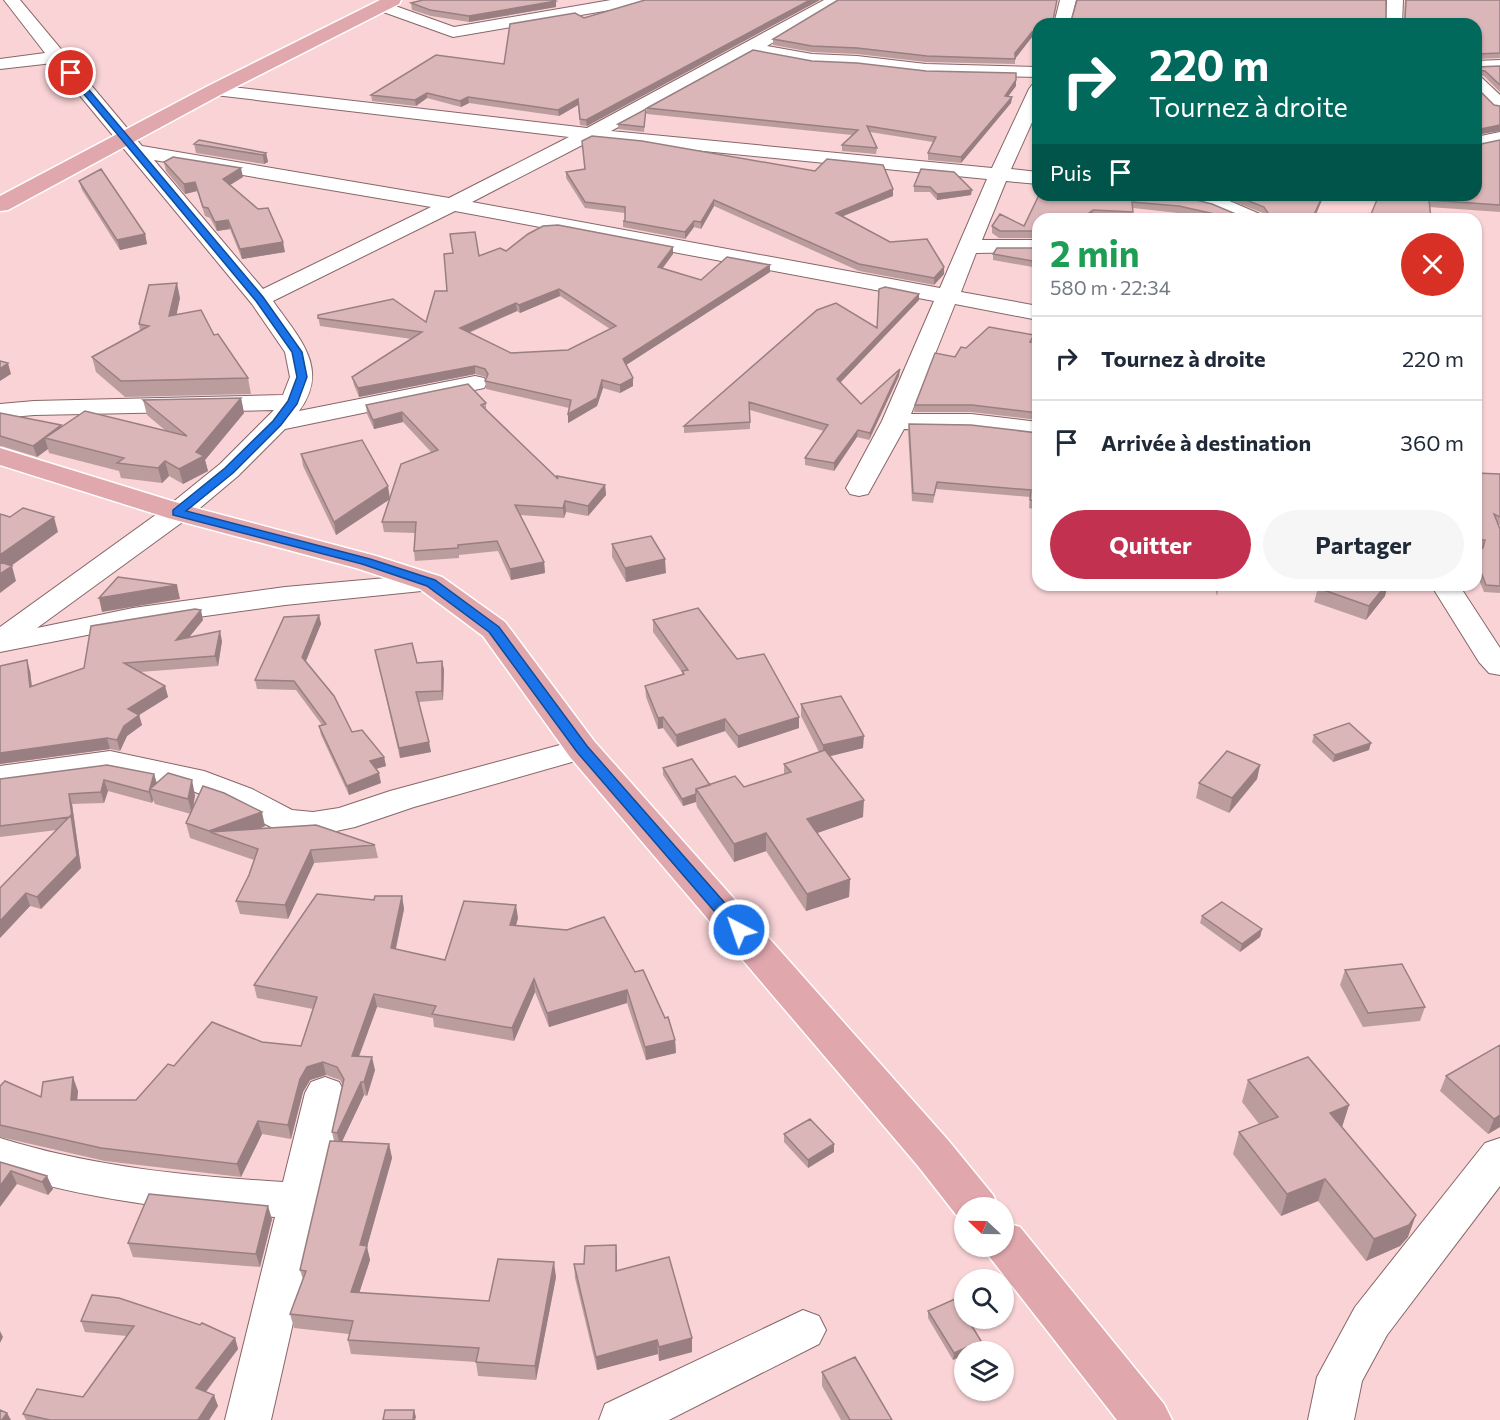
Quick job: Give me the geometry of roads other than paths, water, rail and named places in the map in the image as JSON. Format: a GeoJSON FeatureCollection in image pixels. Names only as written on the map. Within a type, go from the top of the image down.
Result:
{"type":"FeatureCollection","features":[{"type":"Feature","properties":{"kind":"main road"},"geometry":{"type":"LineString","coordinates":[[0,204],[130,144],[215,90],[387,3]]}},
{"type":"Feature","properties":{"kind":"main road"},"geometry":{"type":"LineString","coordinates":[[0,456],[177,512],[366,562],[431,583],[494,629],[582,749],[933,1153],[968,1197]]}},
{"type":"Feature","properties":{"kind":"main road"},"geometry":{"type":"LineString","coordinates":[[1014,1253],[1147,1420]]}},
{"type":"Feature","properties":{"kind":"street"},"geometry":{"type":"LineString","coordinates":[[0,643],[177,512],[229,470],[277,423],[293,402],[302,377],[297,352],[260,299],[12,0]]}},
{"type":"Feature","properties":{"kind":"street"},"geometry":{"type":"LineString","coordinates":[[260,299],[454,205],[837,0]]}},
{"type":"Feature","properties":{"kind":"street"},"geometry":{"type":"LineString","coordinates":[[1064,18],[1068,0]]}},
{"type":"Feature","properties":{"kind":"street"},"geometry":{"type":"LineString","coordinates":[[1394,18],[1395,0]]}},
{"type":"Feature","properties":{"kind":"street"},"geometry":{"type":"LineString","coordinates":[[387,3],[453,32],[627,1]]}},
{"type":"Feature","properties":{"kind":"street"},"geometry":{"type":"LineString","coordinates":[[751,48],[812,59],[857,61],[926,69],[1032,72]]}},
{"type":"Feature","properties":{"kind":"street"},"geometry":{"type":"LineString","coordinates":[[0,64],[57,57]]}},
{"type":"Feature","properties":{"kind":"street"},"geometry":{"type":"LineString","coordinates":[[1482,66],[1500,65]]}},
{"type":"Feature","properties":{"kind":"street"},"geometry":{"type":"LineString","coordinates":[[1482,87],[1500,105]]}},
{"type":"Feature","properties":{"kind":"street"},"geometry":{"type":"LineString","coordinates":[[215,90],[588,134],[1032,177]]}},
{"type":"Feature","properties":{"kind":"street"},"geometry":{"type":"LineString","coordinates":[[859,488],[895,421],[999,174],[1032,102]]}},
{"type":"Feature","properties":{"kind":"street"},"geometry":{"type":"LineString","coordinates":[[1482,141],[1500,138]]}},
{"type":"Feature","properties":{"kind":"street"},"geometry":{"type":"LineString","coordinates":[[130,144],[1032,313]]}},
{"type":"Feature","properties":{"kind":"street"},"geometry":{"type":"LineString","coordinates":[[1209,201],[1241,213]]}},
{"type":"Feature","properties":{"kind":"street"},"geometry":{"type":"LineString","coordinates":[[969,247],[1032,246]]}},
{"type":"Feature","properties":{"kind":"street"},"geometry":{"type":"LineString","coordinates":[[277,423],[475,383]]}},
{"type":"Feature","properties":{"kind":"street"},"geometry":{"type":"LineString","coordinates":[[0,411],[293,402]]}},
{"type":"Feature","properties":{"kind":"street"},"geometry":{"type":"LineString","coordinates":[[895,421],[994,423],[1032,429]]}},
{"type":"Feature","properties":{"kind":"street"},"geometry":{"type":"LineString","coordinates":[[0,643],[133,617],[285,596],[431,583]]}},
{"type":"Feature","properties":{"kind":"street"},"geometry":{"type":"LineString","coordinates":[[1449,591],[1490,656],[1500,666]]}},
{"type":"Feature","properties":{"kind":"street"},"geometry":{"type":"LineString","coordinates":[[0,777],[110,762],[192,779],[240,797],[285,820],[313,824],[343,819],[402,799],[582,749]]}},
{"type":"Feature","properties":{"kind":"street"},"geometry":{"type":"LineString","coordinates":[[248,1420],[325,1093]]}},
{"type":"Feature","properties":{"kind":"street"},"geometry":{"type":"LineString","coordinates":[[0,1155],[25,1164],[84,1178],[197,1194],[300,1201]]}},
{"type":"Feature","properties":{"kind":"street"},"geometry":{"type":"LineString","coordinates":[[1331,1420],[1340,1377],[1371,1321],[1500,1155]]}},
{"type":"Feature","properties":{"kind":"street"},"geometry":{"type":"LineString","coordinates":[[622,1420],[803,1329]]}}]}
